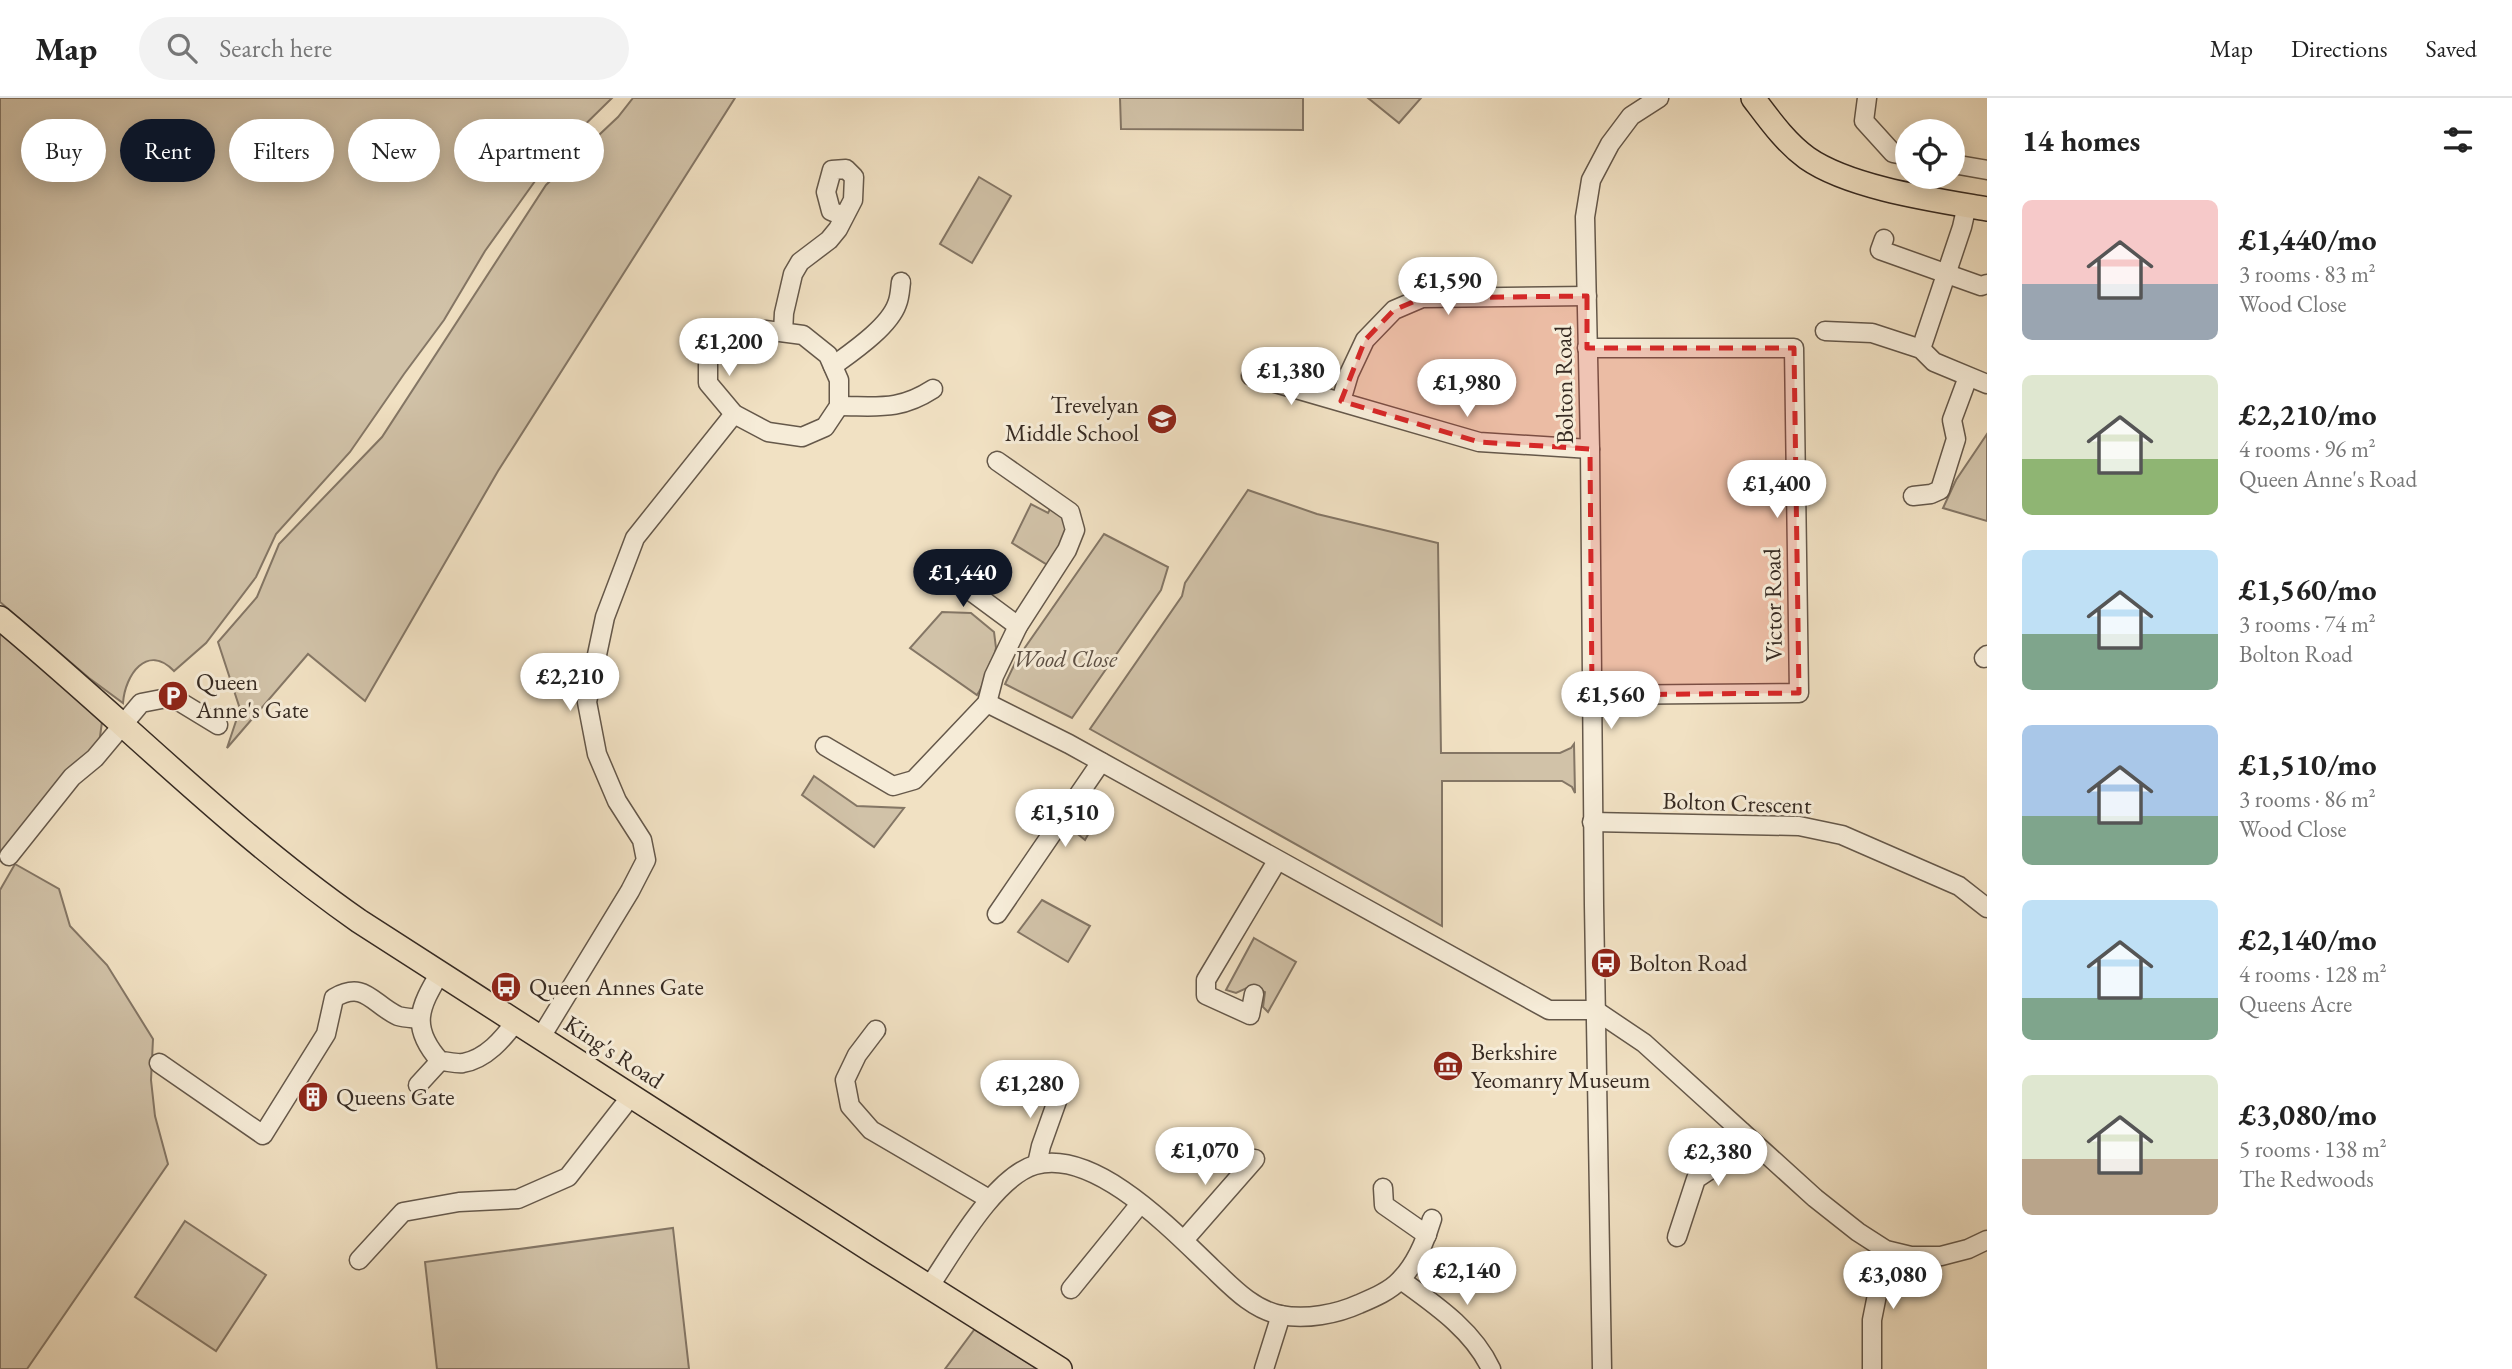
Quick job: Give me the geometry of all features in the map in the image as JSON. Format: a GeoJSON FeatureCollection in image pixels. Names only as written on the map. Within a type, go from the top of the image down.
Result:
{"type":"FeatureCollection","features":[{"type":"Feature","properties":{"kind":"main road"},"geometry":{"type":"LineString","coordinates":[[1754,98],[1775,128],[1806,158],[1838,175],[1873,186],[1977,207]]}},
{"type":"Feature","properties":{"kind":"main road","name":"King's Road"},"geometry":{"type":"LineString","coordinates":[[0,618],[64,671],[214,809],[308,885],[440,973],[1060,1369]]}},
{"type":"Feature","properties":{"kind":"street","name":"Bolton Road"},"geometry":{"type":"LineString","coordinates":[[1602,1369],[1592,822],[1586,217],[1591,180],[1610,144],[1631,116],[1659,98]]}},
{"type":"Feature","properties":{"kind":"street"},"geometry":{"type":"LineString","coordinates":[[1867,98],[1864,121],[1895,153]]}},
{"type":"Feature","properties":{"kind":"street"},"geometry":{"type":"LineString","coordinates":[[1965,166],[1987,170]]}},
{"type":"Feature","properties":{"kind":"street"},"geometry":{"type":"LineString","coordinates":[[1921,349],[1947,274],[1977,207]]}},
{"type":"Feature","properties":{"kind":"street"},"geometry":{"type":"LineString","coordinates":[[783,332],[784,313],[793,274],[800,262],[829,240],[838,229],[843,216]]}},
{"type":"Feature","properties":{"kind":"street"},"geometry":{"type":"LineString","coordinates":[[1884,239],[1880,250],[1981,286],[1987,284]]}},
{"type":"Feature","properties":{"kind":"street"},"geometry":{"type":"LineString","coordinates":[[833,366],[860,346],[885,321],[897,305],[901,282]]}},
{"type":"Feature","properties":{"kind":"street"},"geometry":{"type":"LineString","coordinates":[[1341,401],[1349,374],[1365,340],[1394,310],[1422,298],[1587,296]]}},
{"type":"Feature","properties":{"kind":"street"},"geometry":{"type":"LineString","coordinates":[[765,330],[783,332],[803,335],[828,355],[839,380],[839,406],[825,427],[802,437],[768,432],[734,414],[708,383],[708,356],[728,338],[765,330]]}},
{"type":"Feature","properties":{"kind":"street"},"geometry":{"type":"LineString","coordinates":[[1825,331],[1872,333],[1921,349],[1934,362],[1987,384]]}},
{"type":"Feature","properties":{"kind":"street","name":"Victor Road"},"geometry":{"type":"LineString","coordinates":[[1587,348],[1794,348],[1798,610],[1799,693],[1592,695]]}},
{"type":"Feature","properties":{"kind":"street"},"geometry":{"type":"LineString","coordinates":[[1251,376],[1479,442],[1590,449]]}},
{"type":"Feature","properties":{"kind":"street"},"geometry":{"type":"LineString","coordinates":[[1913,496],[1941,490],[1956,439],[1952,420],[1968,377]]}},
{"type":"Feature","properties":{"kind":"street"},"geometry":{"type":"LineString","coordinates":[[839,406],[902,405],[933,389]]}},
{"type":"Feature","properties":{"kind":"street"},"geometry":{"type":"LineString","coordinates":[[541,1037],[631,891],[646,860],[642,840],[617,801],[597,754],[587,702],[605,617],[635,538],[734,414]]}},
{"type":"Feature","properties":{"kind":"street"},"geometry":{"type":"LineString","coordinates":[[825,746],[893,786],[914,779],[987,704],[994,676],[1018,626],[1067,550],[1075,530],[1070,512],[998,461]]}},
{"type":"Feature","properties":{"kind":"street"},"geometry":{"type":"LineString","coordinates":[[930,561],[1018,626]]}},
{"type":"Feature","properties":{"kind":"street"},"geometry":{"type":"LineString","coordinates":[[9,856],[72,777],[95,758],[141,704],[172,696],[218,725]]}},
{"type":"Feature","properties":{"kind":"street"},"geometry":{"type":"LineString","coordinates":[[987,704],[1101,762],[1549,1010],[1595,1010],[1644,1043],[1815,1198],[1886,1250],[1911,1256],[1941,1256],[1968,1249],[1987,1240]]}},
{"type":"Feature","properties":{"kind":"street"},"geometry":{"type":"LineString","coordinates":[[997,914],[1101,762]]}},
{"type":"Feature","properties":{"kind":"street","name":"Bolton Crescent"},"geometry":{"type":"LineString","coordinates":[[1592,822],[1799,826],[1842,835],[1959,886],[1987,908]]}},
{"type":"Feature","properties":{"kind":"street"},"geometry":{"type":"LineString","coordinates":[[1254,994],[1250,1015],[1206,995],[1206,980],[1277,861]]}},
{"type":"Feature","properties":{"kind":"street"},"geometry":{"type":"LineString","coordinates":[[440,973],[421,1009],[420,1020],[427,1046],[440,1060],[462,1063],[481,1056],[494,1047],[516,1021]]}},
{"type":"Feature","properties":{"kind":"street"},"geometry":{"type":"LineString","coordinates":[[159,1063],[263,1135],[326,1034],[334,998],[347,990],[363,993],[400,1017],[420,1020]]}},
{"type":"Feature","properties":{"kind":"street"},"geometry":{"type":"LineString","coordinates":[[876,1030],[857,1055],[845,1080],[850,1106],[871,1130],[989,1199]]}},
{"type":"Feature","properties":{"kind":"street"},"geometry":{"type":"LineString","coordinates":[[418,1085],[440,1060]]}},
{"type":"Feature","properties":{"kind":"street"},"geometry":{"type":"LineString","coordinates":[[1037,1164],[1062,1087]]}},
{"type":"Feature","properties":{"kind":"street"},"geometry":{"type":"LineString","coordinates":[[359,1260],[403,1212],[459,1202],[518,1199],[568,1177],[632,1095]]}},
{"type":"Feature","properties":{"kind":"street"},"geometry":{"type":"LineString","coordinates":[[1677,1237],[1696,1179],[1720,1163],[1742,1132]]}},
{"type":"Feature","properties":{"kind":"street"},"geometry":{"type":"LineString","coordinates":[[1184,1240],[1255,1159]]}},
{"type":"Feature","properties":{"kind":"street"},"geometry":{"type":"LineString","coordinates":[[929,1287],[989,1199],[1022,1170],[1037,1164],[1051,1163],[1082,1168],[1110,1181],[1184,1240],[1248,1301],[1281,1315],[1311,1316],[1345,1310],[1375,1297],[1401,1280],[1429,1227],[1384,1205],[1383,1188]]}},
{"type":"Feature","properties":{"kind":"street"},"geometry":{"type":"LineString","coordinates":[[1071,1289],[1140,1204]]}},
{"type":"Feature","properties":{"kind":"street"},"geometry":{"type":"LineString","coordinates":[[1872,1369],[1872,1320],[1886,1250]]}},
{"type":"Feature","properties":{"kind":"street"},"geometry":{"type":"LineString","coordinates":[[1401,1280],[1445,1312],[1484,1353],[1491,1369]]}},
{"type":"Feature","properties":{"kind":"street"},"geometry":{"type":"LineString","coordinates":[[1264,1369],[1281,1315]]}},
{"type":"Feature","properties":{"kind":"highlighted area"},"geometry":{"type":"Polygon","coordinates":[[[1587,296],[1587,348],[1794,348],[1799,693],[1592,695],[1590,449],[1479,442],[1341,401],[1365,340],[1394,310],[1422,298],[1587,296]]]}},
{"type":"Feature","properties":{"kind":"green space"},"geometry":{"type":"Polygon","coordinates":[[[0,98],[612,98],[591,119],[454,119],[454,182],[534,182],[485,251],[444,320],[350,452],[276,534],[256,577],[206,643],[174,671],[155,660],[139,666],[128,682],[123,703],[89,678],[0,602],[0,98]]]}},
{"type":"Feature","properties":{"kind":"green space"},"geometry":{"type":"Polygon","coordinates":[[[633,98],[735,98],[498,471],[365,701],[308,654],[227,748],[240,709],[218,642],[257,597],[279,544],[382,437],[546,185],[549,182],[604,182],[604,130],[633,98]]]}},
{"type":"Feature","properties":{"kind":"green space"},"geometry":{"type":"Polygon","coordinates":[[[1120,98],[1303,98],[1303,130],[1121,129],[1120,98]]]}},
{"type":"Feature","properties":{"kind":"green space"},"geometry":{"type":"Polygon","coordinates":[[[1368,98],[1421,98],[1399,123],[1368,98]]]}},
{"type":"Feature","properties":{"kind":"green space"},"geometry":{"type":"Polygon","coordinates":[[[979,177],[1011,196],[972,263],[940,244],[979,177]]]}},
{"type":"Feature","properties":{"kind":"green space"},"geometry":{"type":"Polygon","coordinates":[[[1987,434],[1987,521],[1943,508],[1956,480],[1987,434]]]}},
{"type":"Feature","properties":{"kind":"green space"},"geometry":{"type":"Polygon","coordinates":[[[1248,490],[1317,514],[1438,543],[1441,753],[1560,753],[1574,744],[1575,793],[1572,787],[1562,781],[1442,781],[1442,926],[1090,729],[1182,596],[1185,583],[1248,490]]]}},
{"type":"Feature","properties":{"kind":"green space"},"geometry":{"type":"Polygon","coordinates":[[[1055,500],[1071,524],[1054,569],[1012,543],[1031,504],[1048,513],[1055,500]]]}},
{"type":"Feature","properties":{"kind":"green space","name":"Wood Close"},"geometry":{"type":"Polygon","coordinates":[[[1104,534],[1168,567],[1161,590],[1072,718],[1005,684],[1017,659],[1104,534]]]}},
{"type":"Feature","properties":{"kind":"green space"},"geometry":{"type":"Polygon","coordinates":[[[942,612],[971,613],[994,632],[996,648],[993,661],[977,695],[910,648],[942,612]]]}},
{"type":"Feature","properties":{"kind":"green space"},"geometry":{"type":"Polygon","coordinates":[[[0,629],[33,656],[102,722],[98,751],[52,790],[0,859],[0,629]]]}},
{"type":"Feature","properties":{"kind":"green space"},"geometry":{"type":"Polygon","coordinates":[[[814,776],[857,806],[904,808],[874,847],[802,795],[814,776]]]}},
{"type":"Feature","properties":{"kind":"green space"},"geometry":{"type":"Polygon","coordinates":[[[1098,796],[1107,801],[1085,840],[1074,831],[1074,827],[1098,796]]]}},
{"type":"Feature","properties":{"kind":"green space"},"geometry":{"type":"Polygon","coordinates":[[[15,864],[59,889],[70,926],[107,965],[153,1039],[151,1080],[155,1116],[168,1164],[27,1369],[0,1369],[0,890],[15,864]]]}},
{"type":"Feature","properties":{"kind":"green space"},"geometry":{"type":"Polygon","coordinates":[[[1042,900],[1090,926],[1068,962],[1018,932],[1042,900]]]}},
{"type":"Feature","properties":{"kind":"green space"},"geometry":{"type":"Polygon","coordinates":[[[1254,938],[1296,962],[1268,1012],[1263,1007],[1265,992],[1251,986],[1236,993],[1226,990],[1254,938]]]}},
{"type":"Feature","properties":{"kind":"green space"},"geometry":{"type":"Polygon","coordinates":[[[185,1221],[266,1275],[216,1351],[135,1297],[185,1221]]]}},
{"type":"Feature","properties":{"kind":"green space"},"geometry":{"type":"Polygon","coordinates":[[[673,1228],[689,1369],[437,1369],[425,1262],[673,1228]]]}},
{"type":"Feature","properties":{"kind":"green space"},"geometry":{"type":"Polygon","coordinates":[[[975,1330],[1038,1369],[945,1369],[975,1330]]]}},
{"type":"Feature","properties":{"kind":"place","name":"Trevelyan Middle School"},"geometry":{"type":"Point","coordinates":[1162,419]}},
{"type":"Feature","properties":{"kind":"place","name":"Queen Anne's Gate"},"geometry":{"type":"Point","coordinates":[173,696]}},
{"type":"Feature","properties":{"kind":"place","name":"Bolton Road"},"geometry":{"type":"Point","coordinates":[1606,963]}},
{"type":"Feature","properties":{"kind":"place","name":"Queen Annes Gate"},"geometry":{"type":"Point","coordinates":[506,987]}},
{"type":"Feature","properties":{"kind":"place","name":"Berkshire Yeomanry Museum"},"geometry":{"type":"Point","coordinates":[1448,1066]}},
{"type":"Feature","properties":{"kind":"place","name":"Queens Gate"},"geometry":{"type":"Point","coordinates":[313,1097]}}]}
